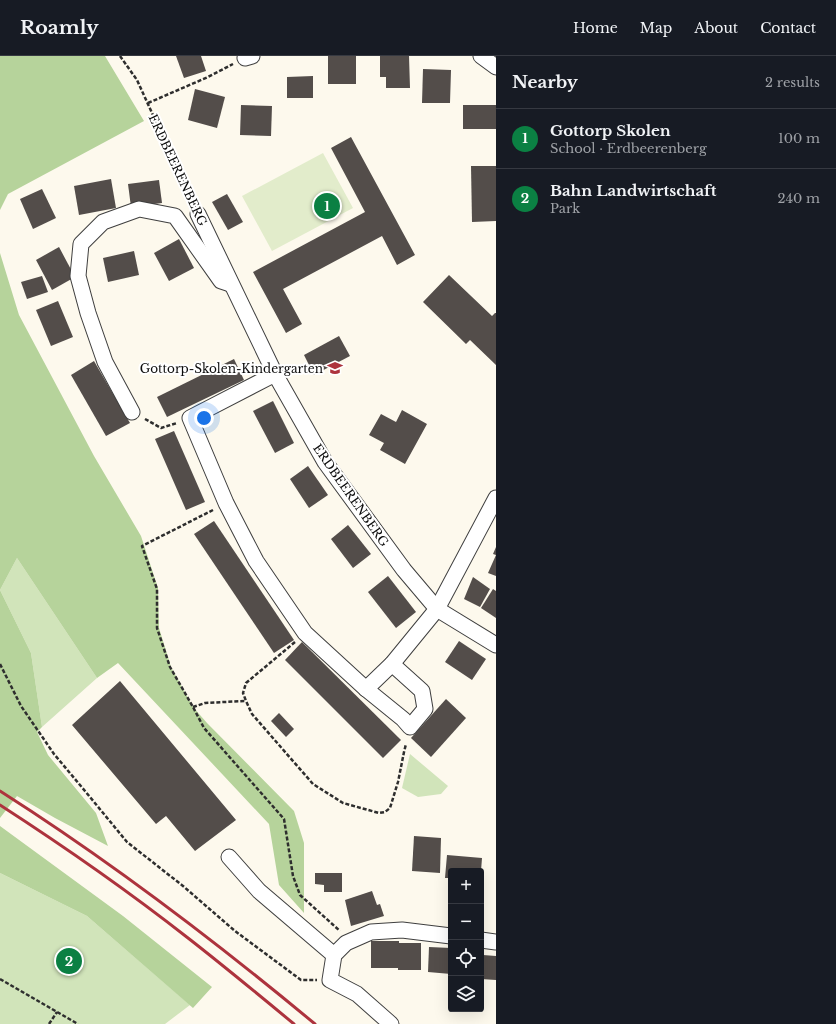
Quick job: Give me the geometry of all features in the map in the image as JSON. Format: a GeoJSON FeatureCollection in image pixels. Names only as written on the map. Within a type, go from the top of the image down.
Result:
{"type":"FeatureCollection","features":[{"type":"Feature","properties":{"kind":"street"},"geometry":{"type":"LineString","coordinates":[[481,56],[496,66]]}},
{"type":"Feature","properties":{"kind":"street","name":"ERDBEERENBERG"},"geometry":{"type":"LineString","coordinates":[[132,412],[105,362],[88,313],[78,276],[81,244],[103,222],[139,209],[175,216],[221,281],[233,285]]}},
{"type":"Feature","properties":{"kind":"street","name":"ERDBEERENBERG"},"geometry":{"type":"LineString","coordinates":[[198,214],[276,374],[325,462],[404,570],[437,609],[496,645]]}},
{"type":"Feature","properties":{"kind":"street"},"geometry":{"type":"LineString","coordinates":[[276,374],[190,418],[226,503],[256,561],[306,634],[366,689],[403,719],[410,727],[424,710],[422,690],[392,664]]}},
{"type":"Feature","properties":{"kind":"street"},"geometry":{"type":"LineString","coordinates":[[366,689],[392,664],[437,609],[496,498]]}},
{"type":"Feature","properties":{"kind":"street"},"geometry":{"type":"LineString","coordinates":[[229,857],[259,891],[334,955]]}},
{"type":"Feature","properties":{"kind":"street"},"geometry":{"type":"LineString","coordinates":[[391,1024],[357,994],[330,980],[334,955],[346,944],[371,932],[402,930],[448,936]]}},
{"type":"Feature","properties":{"kind":"street"},"geometry":{"type":"LineString","coordinates":[[484,940],[496,942]]}},
{"type":"Feature","properties":{"kind":"path","name":"ERDBEERENBERG"},"geometry":{"type":"LineString","coordinates":[[120,56],[137,80],[198,214]]}},
{"type":"Feature","properties":{"kind":"path"},"geometry":{"type":"LineString","coordinates":[[148,103],[208,77],[248,57]]}},
{"type":"Feature","properties":{"kind":"path"},"geometry":{"type":"LineString","coordinates":[[132,412],[161,428],[190,418]]}},
{"type":"Feature","properties":{"kind":"path"},"geometry":{"type":"LineString","coordinates":[[226,503],[184,526],[142,546],[157,588],[157,628],[170,667],[204,728],[284,819],[293,876],[300,895],[340,930],[346,944]]}},
{"type":"Feature","properties":{"kind":"path"},"geometry":{"type":"LineString","coordinates":[[306,634],[246,683],[243,693],[252,714],[313,784],[343,802],[379,813],[385,812],[390,808],[398,782],[406,744]]}},
{"type":"Feature","properties":{"kind":"path"},"geometry":{"type":"LineString","coordinates":[[0,664],[21,706],[54,754],[127,842],[184,886],[235,931],[301,980]]}},
{"type":"Feature","properties":{"kind":"path"},"geometry":{"type":"LineString","coordinates":[[193,707],[205,703],[246,700]]}},
{"type":"Feature","properties":{"kind":"path"},"geometry":{"type":"LineString","coordinates":[[0,979],[78,1024]]}},
{"type":"Feature","properties":{"kind":"path"},"geometry":{"type":"LineString","coordinates":[[49,1024],[57,1012]]}},
{"type":"Feature","properties":{"kind":"green space"},"geometry":{"type":"Polygon","coordinates":[[[0,56],[105,56],[144,121],[8,194],[0,210],[0,56]]]}},
{"type":"Feature","properties":{"kind":"green space"},"geometry":{"type":"Polygon","coordinates":[[[323,153],[353,208],[272,251],[242,196],[323,153]]]}},
{"type":"Feature","properties":{"kind":"green space"},"geometry":{"type":"Polygon","coordinates":[[[0,253],[19,315],[94,456],[141,536],[158,588],[159,628],[171,667],[193,707],[294,811],[304,843],[304,913],[279,885],[269,824],[118,663],[97,678],[17,558],[0,590],[0,253]]]}},
{"type":"Feature","properties":{"kind":"green space"},"geometry":{"type":"Polygon","coordinates":[[[17,558],[97,678],[42,727],[31,653],[0,590],[17,558]]]}},
{"type":"Feature","properties":{"kind":"green space"},"geometry":{"type":"Polygon","coordinates":[[[0,590],[31,653],[42,727],[37,732],[48,755],[96,813],[108,846],[17,796],[0,818],[0,590]]]}},
{"type":"Feature","properties":{"kind":"green space"},"geometry":{"type":"Polygon","coordinates":[[[410,754],[448,786],[441,794],[418,797],[402,788],[410,754]]]}},
{"type":"Feature","properties":{"kind":"green space"},"geometry":{"type":"Polygon","coordinates":[[[0,826],[123,916],[212,987],[193,1008],[87,916],[0,873],[0,826]]]}},
{"type":"Feature","properties":{"kind":"green space"},"geometry":{"type":"Polygon","coordinates":[[[0,873],[87,916],[190,1005],[165,1024],[0,1024],[0,873]]]}},
{"type":"Feature","properties":{"kind":"building"},"geometry":{"type":"Polygon","coordinates":[[[176,56],[201,56],[206,71],[184,78],[176,56]]]}},
{"type":"Feature","properties":{"kind":"building"},"geometry":{"type":"Polygon","coordinates":[[[328,56],[356,56],[356,84],[328,84],[328,56]]]}},
{"type":"Feature","properties":{"kind":"building"},"geometry":{"type":"Polygon","coordinates":[[[380,56],[409,56],[410,88],[386,88],[386,77],[380,77],[380,56]]]}},
{"type":"Feature","properties":{"kind":"building"},"geometry":{"type":"Polygon","coordinates":[[[423,69],[451,70],[450,103],[422,103],[423,69]]]}},
{"type":"Feature","properties":{"kind":"building"},"geometry":{"type":"Polygon","coordinates":[[[313,76],[313,98],[287,98],[287,77],[313,76]]]}},
{"type":"Feature","properties":{"kind":"building"},"geometry":{"type":"Polygon","coordinates":[[[195,89],[225,97],[217,128],[188,120],[195,89]]]}},
{"type":"Feature","properties":{"kind":"building"},"geometry":{"type":"Polygon","coordinates":[[[241,105],[272,106],[271,136],[240,135],[241,105]]]}},
{"type":"Feature","properties":{"kind":"building"},"geometry":{"type":"Polygon","coordinates":[[[463,105],[496,105],[496,129],[463,129],[463,105]]]}},
{"type":"Feature","properties":{"kind":"building"},"geometry":{"type":"Polygon","coordinates":[[[351,137],[415,255],[397,265],[382,236],[283,289],[302,324],[286,333],[253,272],[365,212],[331,148],[351,137]]]}},
{"type":"Feature","properties":{"kind":"building"},"geometry":{"type":"Polygon","coordinates":[[[471,166],[496,166],[496,221],[472,222],[471,166]]]}},
{"type":"Feature","properties":{"kind":"building"},"geometry":{"type":"Polygon","coordinates":[[[111,179],[116,208],[79,215],[74,186],[111,179]]]}},
{"type":"Feature","properties":{"kind":"building"},"geometry":{"type":"Polygon","coordinates":[[[159,180],[162,203],[131,207],[128,184],[159,180]]]}},
{"type":"Feature","properties":{"kind":"building"},"geometry":{"type":"Polygon","coordinates":[[[42,189],[56,218],[33,229],[20,199],[42,189]]]}},
{"type":"Feature","properties":{"kind":"building"},"geometry":{"type":"Polygon","coordinates":[[[227,194],[243,222],[228,230],[212,202],[227,194]]]}},
{"type":"Feature","properties":{"kind":"building"},"geometry":{"type":"Polygon","coordinates":[[[179,239],[194,268],[169,281],[154,253],[179,239]]]}},
{"type":"Feature","properties":{"kind":"building"},"geometry":{"type":"Polygon","coordinates":[[[59,247],[75,277],[52,290],[36,260],[59,247]]]}},
{"type":"Feature","properties":{"kind":"building"},"geometry":{"type":"Polygon","coordinates":[[[134,251],[139,275],[108,282],[103,258],[134,251]]]}},
{"type":"Feature","properties":{"kind":"building"},"geometry":{"type":"Polygon","coordinates":[[[449,275],[492,316],[496,313],[496,365],[470,340],[466,344],[423,302],[449,275]]]}},
{"type":"Feature","properties":{"kind":"building"},"geometry":{"type":"Polygon","coordinates":[[[42,276],[48,292],[27,299],[21,282],[42,276]]]}},
{"type":"Feature","properties":{"kind":"building"},"geometry":{"type":"Polygon","coordinates":[[[58,301],[73,337],[51,346],[36,310],[58,301]]]}},
{"type":"Feature","properties":{"kind":"building"},"geometry":{"type":"Polygon","coordinates":[[[339,336],[350,356],[314,375],[304,355],[339,336]]]}},
{"type":"Feature","properties":{"kind":"building"},"geometry":{"type":"Polygon","coordinates":[[[234,359],[244,380],[167,417],[157,397],[234,359]]]}},
{"type":"Feature","properties":{"kind":"building"},"geometry":{"type":"Polygon","coordinates":[[[94,361],[130,423],[106,436],[71,375],[94,361]]]}},
{"type":"Feature","properties":{"kind":"building"},"geometry":{"type":"Polygon","coordinates":[[[273,401],[294,443],[275,453],[253,411],[273,401]]]}},
{"type":"Feature","properties":{"kind":"building"},"geometry":{"type":"Polygon","coordinates":[[[402,410],[427,424],[405,464],[380,450],[384,443],[369,435],[381,414],[396,422],[402,410]]]}},
{"type":"Feature","properties":{"kind":"building"},"geometry":{"type":"Polygon","coordinates":[[[174,431],[205,502],[186,510],[155,439],[174,431]]]}},
{"type":"Feature","properties":{"kind":"building"},"geometry":{"type":"Polygon","coordinates":[[[308,466],[328,495],[309,508],[290,479],[308,466]]]}},
{"type":"Feature","properties":{"kind":"building"},"geometry":{"type":"Polygon","coordinates":[[[214,521],[294,640],[274,653],[194,534],[214,521]]]}},
{"type":"Feature","properties":{"kind":"building"},"geometry":{"type":"Polygon","coordinates":[[[348,525],[371,554],[353,568],[331,539],[348,525]]]}},
{"type":"Feature","properties":{"kind":"building"},"geometry":{"type":"Polygon","coordinates":[[[496,547],[496,555],[493,554],[496,547]]]}},
{"type":"Feature","properties":{"kind":"building"},"geometry":{"type":"Polygon","coordinates":[[[496,555],[496,576],[488,573],[496,555]]]}},
{"type":"Feature","properties":{"kind":"building"},"geometry":{"type":"Polygon","coordinates":[[[388,576],[416,612],[396,628],[368,592],[388,576]]]}},
{"type":"Feature","properties":{"kind":"building"},"geometry":{"type":"Polygon","coordinates":[[[473,577],[490,589],[480,607],[464,599],[473,577]]]}},
{"type":"Feature","properties":{"kind":"building"},"geometry":{"type":"Polygon","coordinates":[[[493,589],[496,591],[496,618],[481,608],[493,589]]]}},
{"type":"Feature","properties":{"kind":"building"},"geometry":{"type":"Polygon","coordinates":[[[459,641],[486,659],[472,680],[445,662],[459,641]]]}},
{"type":"Feature","properties":{"kind":"building"},"geometry":{"type":"Polygon","coordinates":[[[302,642],[401,740],[383,758],[285,660],[302,642]]]}},
{"type":"Feature","properties":{"kind":"building"},"geometry":{"type":"Polygon","coordinates":[[[120,681],[236,820],[195,851],[166,816],[156,824],[72,725],[120,681]]]}},
{"type":"Feature","properties":{"kind":"building"},"geometry":{"type":"Polygon","coordinates":[[[446,699],[466,718],[431,757],[411,738],[446,699]]]}},
{"type":"Feature","properties":{"kind":"building"},"geometry":{"type":"Polygon","coordinates":[[[279,713],[294,729],[286,737],[271,721],[279,713]]]}},
{"type":"Feature","properties":{"kind":"building"},"geometry":{"type":"Polygon","coordinates":[[[414,836],[441,838],[440,873],[412,871],[414,836]]]}},
{"type":"Feature","properties":{"kind":"building"},"geometry":{"type":"Polygon","coordinates":[[[447,855],[482,858],[481,868],[448,868],[448,878],[445,878],[447,855]]]}},
{"type":"Feature","properties":{"kind":"building"},"geometry":{"type":"Polygon","coordinates":[[[315,873],[342,873],[342,892],[324,892],[324,885],[315,884],[315,873]]]}},
{"type":"Feature","properties":{"kind":"building"},"geometry":{"type":"Polygon","coordinates":[[[372,891],[377,905],[380,904],[384,916],[351,926],[345,900],[372,891]]]}},
{"type":"Feature","properties":{"kind":"building"},"geometry":{"type":"Polygon","coordinates":[[[371,941],[421,943],[421,970],[371,968],[371,941]]]}},
{"type":"Feature","properties":{"kind":"building"},"geometry":{"type":"Polygon","coordinates":[[[429,947],[448,948],[448,974],[428,972],[429,947]]]}},
{"type":"Feature","properties":{"kind":"building"},"geometry":{"type":"Polygon","coordinates":[[[484,955],[496,956],[496,980],[484,979],[484,955]]]}},
{"type":"Feature","properties":{"kind":"railway"},"geometry":{"type":"LineString","coordinates":[[0,791],[81,845],[161,902],[239,962],[315,1024]]}},
{"type":"Feature","properties":{"kind":"railway"},"geometry":{"type":"LineString","coordinates":[[0,805],[72,853],[142,903],[215,959],[294,1024]]}},
{"type":"Feature","properties":{"kind":"place","name":"Gottorp Skolen"},"geometry":{"type":"Point","coordinates":[327,206]}},
{"type":"Feature","properties":{"kind":"place","name":"Gottorp-Skolen-Kindergarten"},"geometry":{"type":"Point","coordinates":[335,368]}},
{"type":"Feature","properties":{"kind":"place","name":"Bahn Landwirtschaft"},"geometry":{"type":"Point","coordinates":[69,961]}}]}
